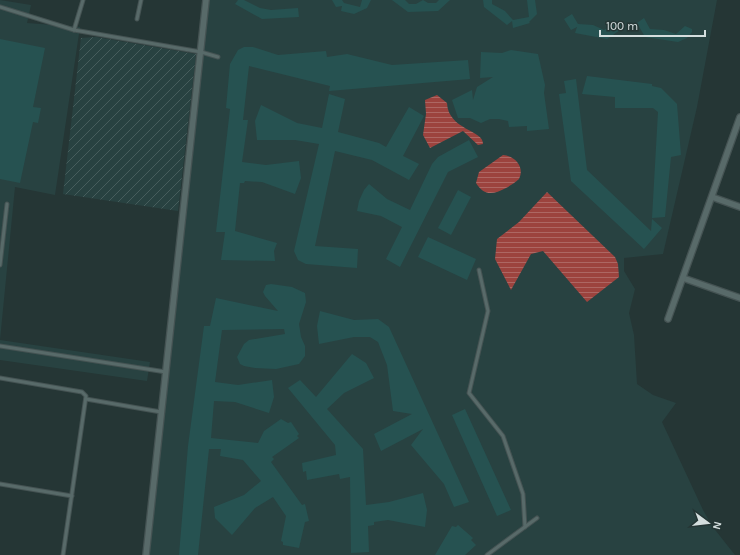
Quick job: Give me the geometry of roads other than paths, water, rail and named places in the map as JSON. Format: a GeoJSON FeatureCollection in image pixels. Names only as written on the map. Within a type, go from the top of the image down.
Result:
{"type":"FeatureCollection","features":[{"type":"Feature","properties":{"kind":"street"},"geometry":{"type":"LineString","coordinates":[[146,555],[206,0]]}},
{"type":"Feature","properties":{"kind":"street"},"geometry":{"type":"LineString","coordinates":[[668,319],[740,117]]}},
{"type":"Feature","properties":{"kind":"street"},"geometry":{"type":"LineString","coordinates":[[712,196],[740,207]]}},
{"type":"Feature","properties":{"kind":"street"},"geometry":{"type":"LineString","coordinates":[[683,278],[740,298]]}},
{"type":"Feature","properties":{"kind":"lane"},"geometry":{"type":"LineString","coordinates":[[74,30],[83,0]]}},
{"type":"Feature","properties":{"kind":"lane"},"geometry":{"type":"LineString","coordinates":[[137,19],[142,0]]}},
{"type":"Feature","properties":{"kind":"lane"},"geometry":{"type":"LineString","coordinates":[[0,7],[74,30],[201,52],[218,57]]}},
{"type":"Feature","properties":{"kind":"lane"},"geometry":{"type":"LineString","coordinates":[[0,265],[7,204]]}},
{"type":"Feature","properties":{"kind":"lane"},"geometry":{"type":"LineString","coordinates":[[479,270],[488,311],[469,393],[503,436],[523,494],[525,527]]}},
{"type":"Feature","properties":{"kind":"lane"},"geometry":{"type":"LineString","coordinates":[[0,346],[166,372]]}},
{"type":"Feature","properties":{"kind":"lane"},"geometry":{"type":"LineString","coordinates":[[0,378],[82,392],[85,394],[86,399],[63,555]]}},
{"type":"Feature","properties":{"kind":"lane"},"geometry":{"type":"LineString","coordinates":[[86,399],[161,412]]}},
{"type":"Feature","properties":{"kind":"lane"},"geometry":{"type":"LineString","coordinates":[[0,484],[72,496]]}},
{"type":"Feature","properties":{"kind":"lane"},"geometry":{"type":"LineString","coordinates":[[487,555],[537,518]]}}]}
